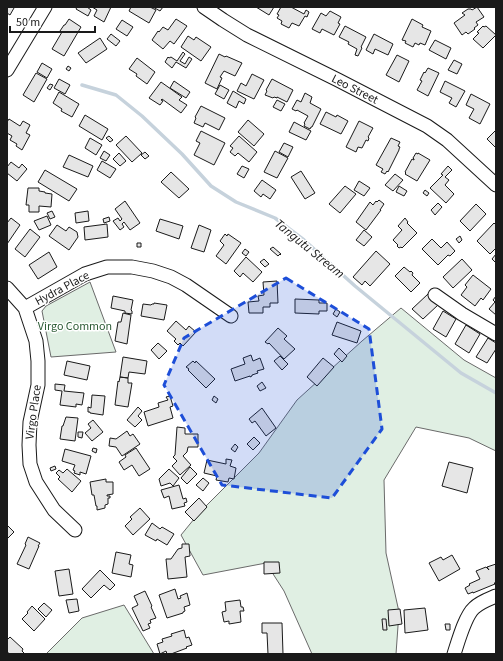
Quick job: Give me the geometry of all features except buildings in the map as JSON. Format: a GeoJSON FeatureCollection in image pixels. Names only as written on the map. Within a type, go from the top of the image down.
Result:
{"type":"FeatureCollection","features":[{"type":"Feature","properties":{"kind":"street"},"geometry":{"type":"LineString","coordinates":[[7,70],[11,53],[45,7]]}},
{"type":"Feature","properties":{"kind":"street","name":"Leo Street"},"geometry":{"type":"LineString","coordinates":[[204,7],[247,35],[427,126],[447,140],[496,185]]}},
{"type":"Feature","properties":{"kind":"street","name":"Hydra Place"},"geometry":{"type":"LineString","coordinates":[[25,308],[85,274],[108,267],[153,271],[171,277],[186,285],[231,316]]}},
{"type":"Feature","properties":{"kind":"street","name":"Virgo Place"},"geometry":{"type":"LineString","coordinates":[[7,288],[25,308],[36,341],[38,384],[30,422],[30,464],[36,482],[54,510],[75,530]]}},
{"type":"Feature","properties":{"kind":"street"},"geometry":{"type":"LineString","coordinates":[[435,295],[462,314],[496,334]]}},
{"type":"Feature","properties":{"kind":"street"},"geometry":{"type":"LineString","coordinates":[[454,654],[472,608],[496,596]]}},
{"type":"Feature","properties":{"kind":"highlighted area"},"geometry":{"type":"Polygon","coordinates":[[[286,278],[369,329],[382,429],[332,498],[222,485],[164,385],[184,338],[286,278]]]}},
{"type":"Feature","properties":{"kind":"green space","name":"Virgo Common"},"geometry":{"type":"Polygon","coordinates":[[[90,282],[116,352],[51,357],[42,311],[46,306],[90,282]]]}},
{"type":"Feature","properties":{"kind":"green space"},"geometry":{"type":"Polygon","coordinates":[[[401,308],[464,360],[496,378],[496,451],[469,438],[416,427],[384,480],[386,553],[399,612],[396,654],[312,654],[284,591],[266,563],[203,575],[181,535],[199,513],[259,453],[297,400],[401,308]]]}},
{"type":"Feature","properties":{"kind":"green space"},"geometry":{"type":"Polygon","coordinates":[[[124,605],[154,654],[46,654],[82,618],[124,605]]]}},
{"type":"Feature","properties":{"kind":"waterway","name":"Tangutu Stream"},"geometry":{"type":"LineString","coordinates":[[82,85],[116,95],[142,116],[182,154],[211,186],[236,202],[275,218],[304,240],[355,286],[461,373],[496,393]]}}]}
